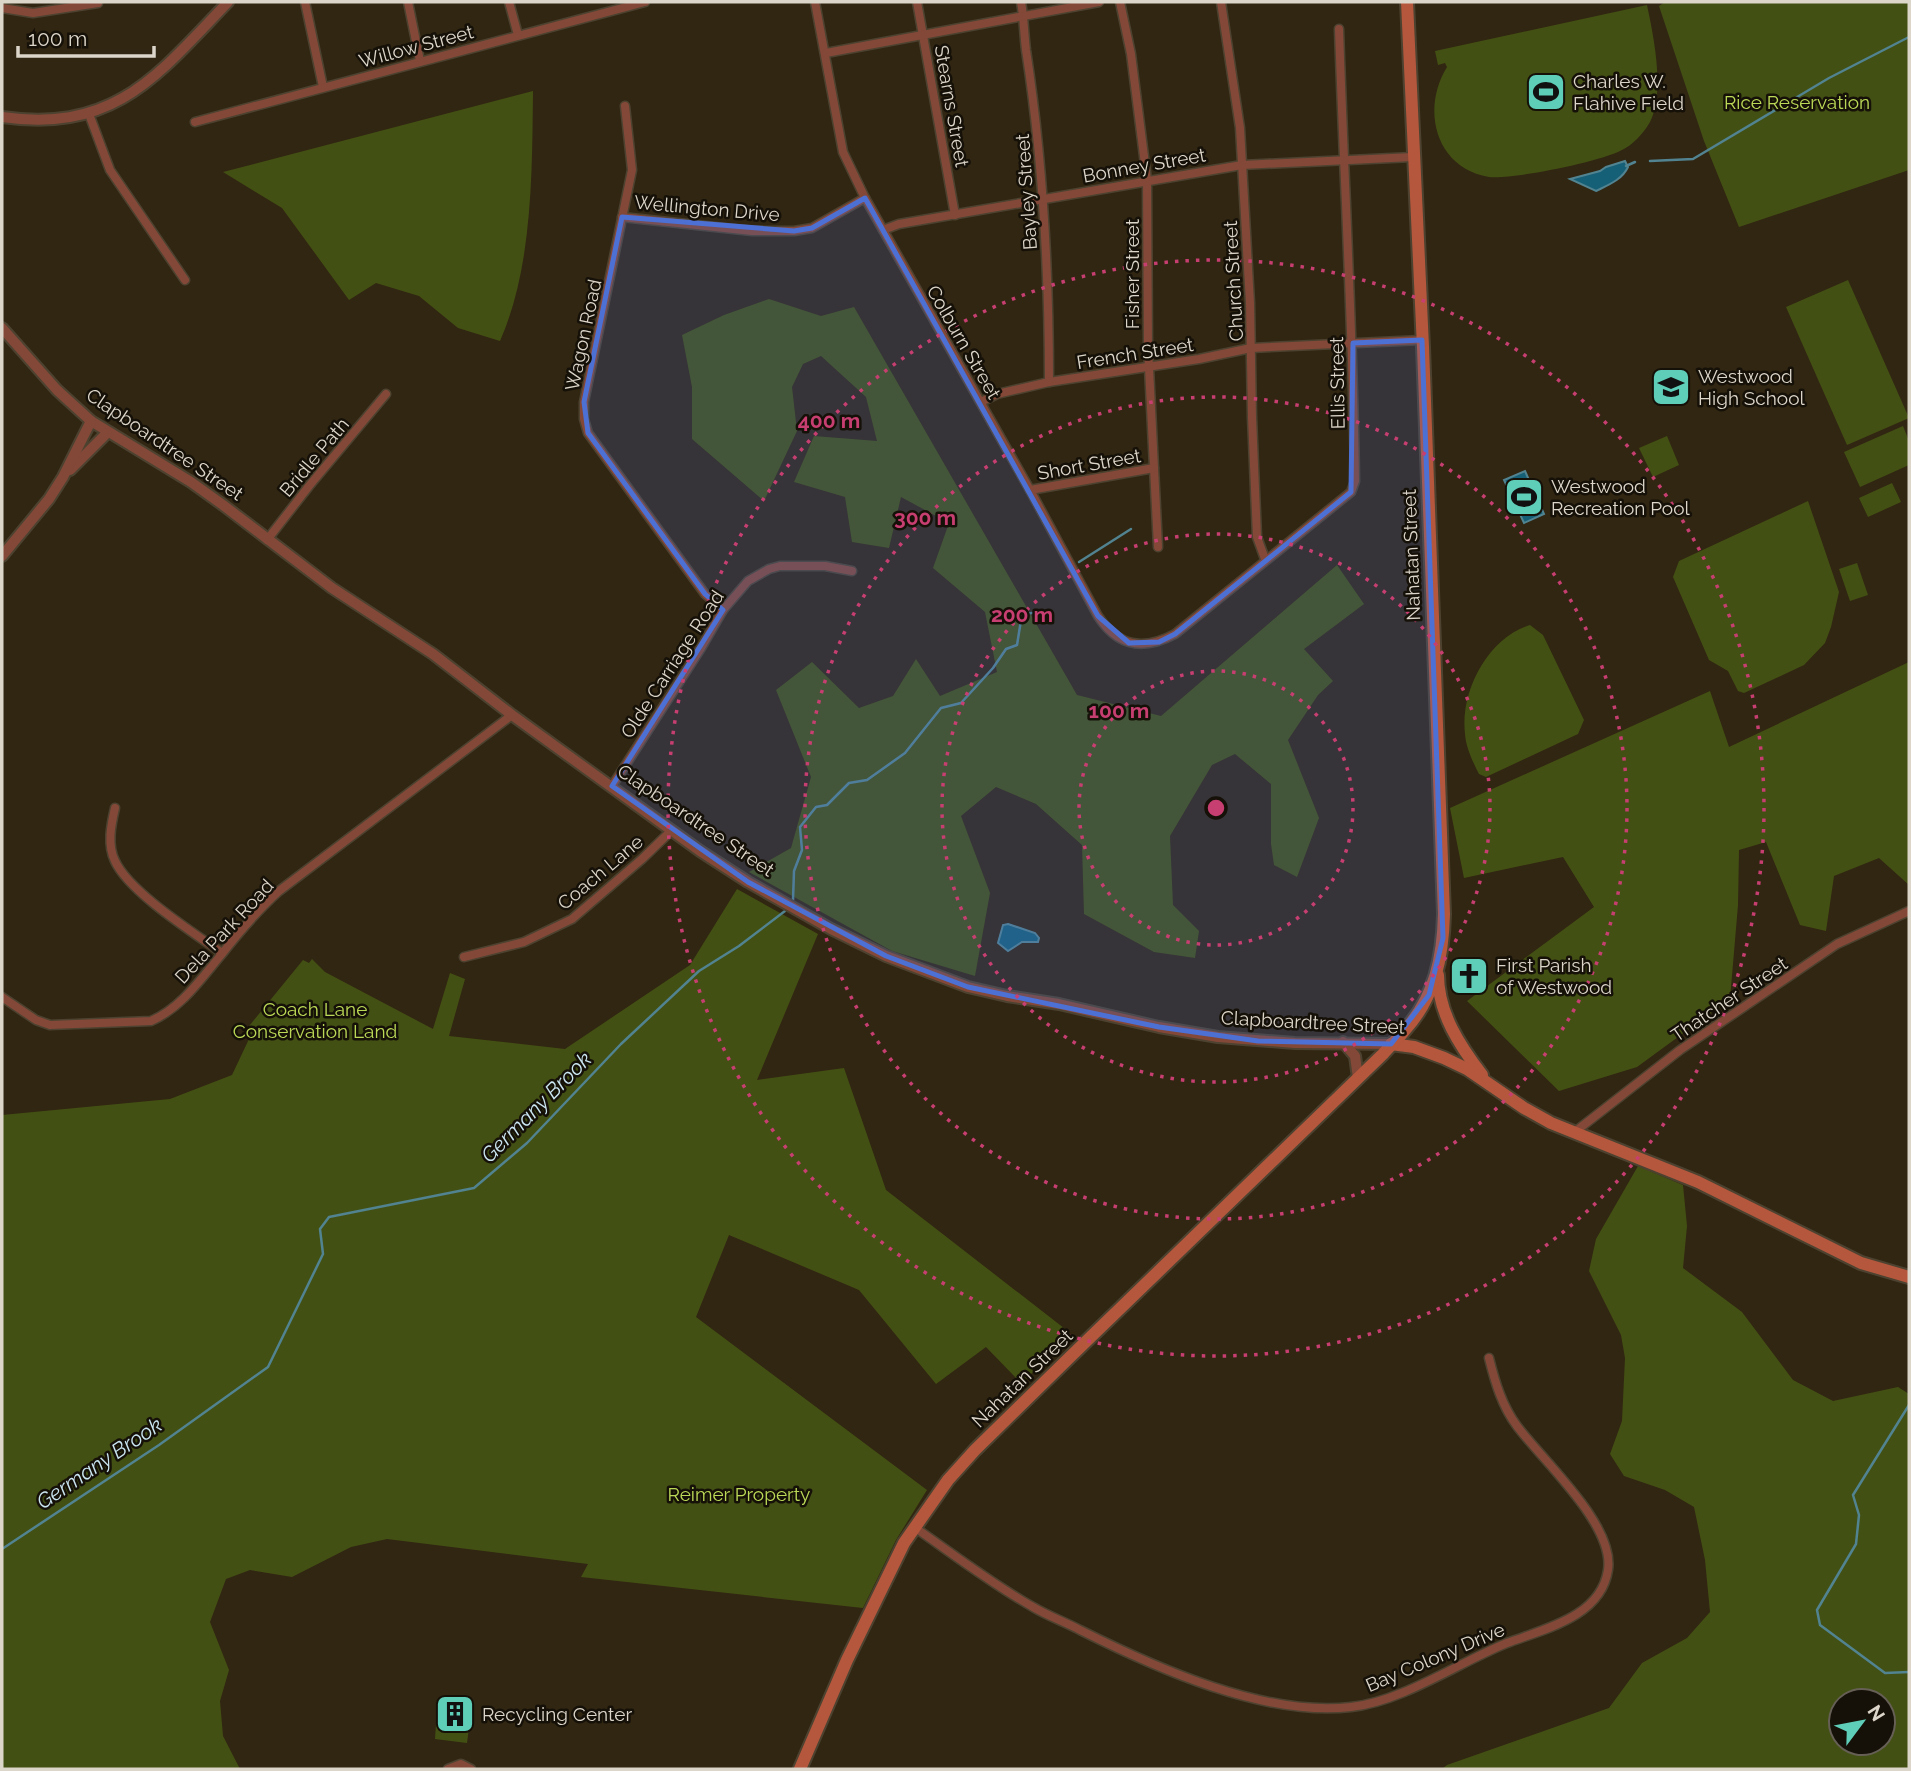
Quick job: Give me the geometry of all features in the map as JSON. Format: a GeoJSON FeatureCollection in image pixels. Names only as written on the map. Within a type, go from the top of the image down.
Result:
{"type":"FeatureCollection","features":[{"type":"Feature","properties":{"kind":"main road","name":"Nahatan Street"},"geometry":{"type":"LineString","coordinates":[[800,1769],[847,1660],[905,1543],[948,1480],[987,1438],[1358,1078],[1417,1015],[1433,985],[1443,938],[1444,914],[1407,2]]}},
{"type":"Feature","properties":{"kind":"main road","name":"Clapboardtree Street"},"geometry":{"type":"LineString","coordinates":[[1438,968],[1440,998],[1455,1037],[1486,1082]]}},
{"type":"Feature","properties":{"kind":"main road","name":"Clapboardtree Street"},"geometry":{"type":"LineString","coordinates":[[1391,1044],[1414,1047],[1467,1069],[1551,1123],[1698,1182],[1861,1263],[1909,1277]]}},
{"type":"Feature","properties":{"kind":"street"},"geometry":{"type":"LineString","coordinates":[[2,117],[43,120],[89,114],[122,100],[152,79],[228,2]]}},
{"type":"Feature","properties":{"kind":"street"},"geometry":{"type":"LineString","coordinates":[[305,2],[323,87]]}},
{"type":"Feature","properties":{"kind":"street"},"geometry":{"type":"LineString","coordinates":[[408,2],[419,61]]}},
{"type":"Feature","properties":{"kind":"street"},"geometry":{"type":"LineString","coordinates":[[509,2],[517,35]]}},
{"type":"Feature","properties":{"kind":"street","name":"Willow Street"},"geometry":{"type":"LineString","coordinates":[[195,122],[616,6],[645,2]]}},
{"type":"Feature","properties":{"kind":"street","name":"Colburn Street"},"geometry":{"type":"LineString","coordinates":[[815,2],[843,152],[865,198],[1106,628],[1129,643],[1160,642]]}},
{"type":"Feature","properties":{"kind":"street","name":"Stearns Street"},"geometry":{"type":"LineString","coordinates":[[917,2],[955,215]]}},
{"type":"Feature","properties":{"kind":"street","name":"Bayley Street"},"geometry":{"type":"LineString","coordinates":[[1021,2],[1038,126],[1044,199],[1049,382]]}},
{"type":"Feature","properties":{"kind":"street"},"geometry":{"type":"LineString","coordinates":[[825,52],[1099,2]]}},
{"type":"Feature","properties":{"kind":"street","name":"Fisher Street"},"geometry":{"type":"LineString","coordinates":[[1121,2],[1131,54],[1147,180],[1148,348],[1158,547]]}},
{"type":"Feature","properties":{"kind":"street","name":"Church Street"},"geometry":{"type":"LineString","coordinates":[[1221,2],[1240,128],[1257,537],[1265,559]]}},
{"type":"Feature","properties":{"kind":"street"},"geometry":{"type":"LineString","coordinates":[[2,8],[33,13],[98,3]]}},
{"type":"Feature","properties":{"kind":"street","name":"Ellis Street"},"geometry":{"type":"LineString","coordinates":[[1160,642],[1175,634],[1350,492],[1355,481],[1353,343],[1346,250],[1339,29]]}},
{"type":"Feature","properties":{"kind":"street","name":"Wagon Road"},"geometry":{"type":"LineString","coordinates":[[625,106],[632,170],[584,402],[584,419],[588,433],[705,594],[723,610]]}},
{"type":"Feature","properties":{"kind":"street"},"geometry":{"type":"LineString","coordinates":[[89,114],[110,170],[185,280]]}},
{"type":"Feature","properties":{"kind":"street","name":"Bonney Street"},"geometry":{"type":"LineString","coordinates":[[883,230],[900,224],[1242,165],[1413,157]]}},
{"type":"Feature","properties":{"kind":"street","name":"Wellington Drive"},"geometry":{"type":"LineString","coordinates":[[622,217],[752,231],[794,231],[812,228],[865,198]]}},
{"type":"Feature","properties":{"kind":"street","name":"Clapboardtree Street"},"geometry":{"type":"LineString","coordinates":[[2,328],[57,390],[107,433],[191,482],[355,604],[433,654],[512,715],[700,851],[831,929],[886,956],[968,987],[1218,1037],[1295,1043],[1391,1044]]}},
{"type":"Feature","properties":{"kind":"street","name":"French Street"},"geometry":{"type":"LineString","coordinates":[[981,402],[997,394],[1049,382],[1199,359],[1251,348],[1422,340]]}},
{"type":"Feature","properties":{"kind":"street","name":"Bridle Path"},"geometry":{"type":"LineString","coordinates":[[267,540],[386,394]]}},
{"type":"Feature","properties":{"kind":"street"},"geometry":{"type":"LineString","coordinates":[[2,556],[40,512],[63,477],[91,421]]}},
{"type":"Feature","properties":{"kind":"street"},"geometry":{"type":"LineString","coordinates":[[63,477],[107,433]]}},
{"type":"Feature","properties":{"kind":"street","name":"Short Street"},"geometry":{"type":"LineString","coordinates":[[1030,490],[1154,468]]}},
{"type":"Feature","properties":{"kind":"street","name":"Olde Carriage Road"},"geometry":{"type":"LineString","coordinates":[[612,786],[723,610],[748,581],[780,566],[825,566],[852,571]]}},
{"type":"Feature","properties":{"kind":"street","name":"Dela Park Road"},"geometry":{"type":"LineString","coordinates":[[2,998],[36,1020],[50,1025],[151,1021],[174,1008],[279,891],[512,715]]}},
{"type":"Feature","properties":{"kind":"street"},"geometry":{"type":"LineString","coordinates":[[115,808],[110,832],[114,861],[131,881],[168,915],[222,953]]}},
{"type":"Feature","properties":{"kind":"street","name":"Coach Lane"},"geometry":{"type":"LineString","coordinates":[[464,957],[524,942],[572,919],[672,830]]}},
{"type":"Feature","properties":{"kind":"street","name":"Thatcher Street"},"geometry":{"type":"LineString","coordinates":[[1576,1131],[1680,1051],[1837,944],[1909,911]]}},
{"type":"Feature","properties":{"kind":"street"},"geometry":{"type":"LineString","coordinates":[[1343,1042],[1355,1056],[1358,1078]]}},
{"type":"Feature","properties":{"kind":"street","name":"Bay Colony Drive"},"geometry":{"type":"LineString","coordinates":[[915,1527],[1032,1607],[1129,1655],[1252,1700],[1324,1708],[1352,1707],[1381,1700],[1504,1644],[1551,1627],[1589,1606],[1602,1591],[1608,1570],[1605,1542],[1577,1496],[1516,1424],[1496,1384],[1489,1358]]}},
{"type":"Feature","properties":{"kind":"street"},"geometry":{"type":"LineString","coordinates":[[448,1769],[461,1764],[471,1769]]}},
{"type":"Feature","properties":{"kind":"highlighted area"},"geometry":{"type":"Polygon","coordinates":[[[865,198],[1098,616],[1129,643],[1159,642],[1175,634],[1351,492],[1353,343],[1422,340],[1443,938],[1429,995],[1391,1044],[1258,1041],[1159,1027],[968,987],[886,956],[748,882],[612,786],[723,610],[705,594],[588,433],[584,402],[622,217],[794,231],[812,228],[865,198]]]}},
{"type":"Feature","properties":{"kind":"green space","name":"Rice Reservation"},"geometry":{"type":"Polygon","coordinates":[[[1665,2],[1909,2],[1909,170],[1739,227],[1704,141],[1659,6],[1665,2]]]}},
{"type":"Feature","properties":{"kind":"green space","name":"Charles W. Flahive Field"},"geometry":{"type":"Polygon","coordinates":[[[1647,5],[1657,65],[1657,96],[1650,122],[1629,146],[1575,165],[1500,177],[1489,177],[1471,171],[1456,162],[1445,149],[1438,134],[1435,101],[1439,83],[1447,67],[1445,63],[1438,65],[1435,51],[1647,5]]]}},
{"type":"Feature","properties":{"kind":"green space"},"geometry":{"type":"Polygon","coordinates":[[[533,91],[531,186],[525,250],[511,312],[500,341],[458,328],[419,296],[376,283],[349,300],[282,208],[223,172],[533,91]]]}},
{"type":"Feature","properties":{"kind":"green space"},"geometry":{"type":"Polygon","coordinates":[[[1848,280],[1909,418],[1847,445],[1786,307],[1848,280]]]}},
{"type":"Feature","properties":{"kind":"green space"},"geometry":{"type":"Polygon","coordinates":[[[769,299],[821,316],[854,307],[1077,695],[1161,716],[1337,565],[1364,604],[1304,649],[1333,681],[1318,695],[1288,740],[1319,818],[1297,877],[1274,865],[1271,844],[1271,784],[1235,754],[1212,765],[1170,836],[1173,905],[1199,931],[1195,958],[1154,952],[1084,914],[1082,845],[1036,804],[996,787],[961,816],[990,893],[975,976],[892,951],[749,872],[791,848],[811,777],[776,690],[812,662],[859,708],[893,696],[916,659],[940,696],[997,672],[985,612],[933,568],[949,523],[901,497],[889,548],[852,542],[845,497],[794,482],[814,436],[877,441],[866,397],[821,356],[803,364],[792,387],[797,431],[764,501],[692,439],[692,387],[682,335],[724,315],[769,299]]]}},
{"type":"Feature","properties":{"kind":"green space"},"geometry":{"type":"Polygon","coordinates":[[[1903,426],[1909,441],[1909,465],[1860,487],[1844,452],[1903,426]]]}},
{"type":"Feature","properties":{"kind":"green space"},"geometry":{"type":"Polygon","coordinates":[[[1667,436],[1679,465],[1653,477],[1639,448],[1667,436]]]}},
{"type":"Feature","properties":{"kind":"green space"},"geometry":{"type":"Polygon","coordinates":[[[1892,483],[1901,502],[1868,517],[1859,498],[1892,483]]]}},
{"type":"Feature","properties":{"kind":"green space"},"geometry":{"type":"Polygon","coordinates":[[[1808,501],[1839,592],[1831,627],[1825,643],[1804,665],[1744,693],[1738,691],[1728,671],[1709,660],[1673,577],[1679,561],[1808,501]]]}},
{"type":"Feature","properties":{"kind":"green space"},"geometry":{"type":"Polygon","coordinates":[[[1857,563],[1868,595],[1850,601],[1839,569],[1857,563]]]}},
{"type":"Feature","properties":{"kind":"green space"},"geometry":{"type":"Polygon","coordinates":[[[1530,625],[1543,635],[1584,720],[1578,734],[1486,777],[1479,774],[1467,744],[1467,701],[1472,684],[1490,654],[1501,641],[1530,625]]]}},
{"type":"Feature","properties":{"kind":"green space"},"geometry":{"type":"Polygon","coordinates":[[[1909,662],[1909,885],[1879,858],[1834,876],[1826,931],[1800,925],[1766,842],[1739,850],[1738,905],[1730,999],[1637,1067],[1559,1091],[1467,1001],[1594,907],[1563,857],[1464,878],[1450,808],[1710,691],[1729,747],[1909,662]]]}},
{"type":"Feature","properties":{"kind":"green space"},"geometry":{"type":"Polygon","coordinates":[[[737,889],[818,934],[757,1080],[844,1068],[886,1190],[1069,1332],[1022,1384],[986,1347],[936,1384],[859,1290],[729,1235],[696,1317],[927,1490],[896,1540],[863,1608],[581,1577],[588,1564],[387,1539],[351,1547],[292,1577],[250,1570],[226,1579],[210,1622],[229,1670],[220,1701],[223,1736],[240,1769],[2,1769],[2,1115],[170,1099],[232,1075],[249,1039],[245,1031],[303,960],[309,963],[312,959],[325,972],[433,1029],[450,973],[465,979],[449,1036],[565,1049],[690,965],[737,889]]]}},
{"type":"Feature","properties":{"kind":"green space"},"geometry":{"type":"Polygon","coordinates":[[[1638,1166],[1683,1185],[1687,1226],[1683,1268],[1742,1312],[1793,1380],[1833,1401],[1898,1387],[1909,1394],[1909,1769],[1442,1769],[1609,1708],[1642,1663],[1687,1638],[1710,1612],[1705,1560],[1694,1507],[1665,1490],[1624,1476],[1610,1454],[1622,1421],[1625,1358],[1621,1335],[1589,1271],[1596,1239],[1638,1166]]]}},
{"type":"Feature","properties":{"kind":"green space"},"geometry":{"type":"Polygon","coordinates":[[[436,1724],[469,1728],[467,1743],[435,1739],[436,1724]]]}},
{"type":"Feature","properties":{"kind":"water"},"geometry":{"type":"Polygon","coordinates":[[[1625,161],[1628,167],[1622,175],[1596,191],[1570,179],[1600,171],[1625,161]]]}},
{"type":"Feature","properties":{"kind":"water","name":"Westwood Recreation Pool"},"geometry":{"type":"Polygon","coordinates":[[[1525,471],[1544,514],[1524,523],[1504,480],[1525,471]]]}},
{"type":"Feature","properties":{"kind":"water"},"geometry":{"type":"Polygon","coordinates":[[[1008,924],[1035,933],[1039,938],[1038,942],[1022,942],[1008,951],[998,943],[1003,925],[1008,924]]]}},
{"type":"Feature","properties":{"kind":"waterway"},"geometry":{"type":"LineString","coordinates":[[1650,161],[1693,159],[1829,78],[1909,37]]}},
{"type":"Feature","properties":{"kind":"waterway"},"geometry":{"type":"LineString","coordinates":[[1626,166],[1635,162]]}},
{"type":"Feature","properties":{"kind":"waterway","name":"Germany Brook"},"geometry":{"type":"LineString","coordinates":[[1079,562],[1131,529]]}},
{"type":"Feature","properties":{"kind":"waterway","name":"Germany Brook"},"geometry":{"type":"LineString","coordinates":[[793,900],[794,871],[802,850],[800,827],[816,807],[827,805],[849,783],[867,780],[905,753],[941,708],[961,703],[993,668],[1006,649],[1017,645],[1022,614],[1032,613]]}},
{"type":"Feature","properties":{"kind":"waterway","name":"Germany Brook"},"geometry":{"type":"LineString","coordinates":[[2,1549],[159,1445],[268,1367],[323,1254],[320,1229],[329,1217],[474,1188],[527,1143],[621,1044],[699,971],[739,946],[785,911]]}},
{"type":"Feature","properties":{"kind":"waterway"},"geometry":{"type":"LineString","coordinates":[[1909,1405],[1853,1495],[1859,1515],[1856,1544],[1817,1610],[1820,1625],[1885,1673],[1909,1672]]}},
{"type":"Feature","properties":{"kind":"place","name":"Charles W. Flahive Field"},"geometry":{"type":"Point","coordinates":[1546,92]}},
{"type":"Feature","properties":{"kind":"place","name":"Westwood High School"},"geometry":{"type":"Point","coordinates":[1671,387]}},
{"type":"Feature","properties":{"kind":"place","name":"Westwood Recreation Pool"},"geometry":{"type":"Point","coordinates":[1524,497]}},
{"type":"Feature","properties":{"kind":"place","name":"First Parish of Westwood"},"geometry":{"type":"Point","coordinates":[1469,976]}},
{"type":"Feature","properties":{"kind":"place","name":"Recycling Center"},"geometry":{"type":"Point","coordinates":[455,1714]}},
{"type":"Feature","properties":{"kind":"park label","name":"Coach Lane Conservation Land"},"geometry":{"type":"Point","coordinates":[315,1020]}},
{"type":"Feature","properties":{"kind":"park label","name":"Reimer Property"},"geometry":{"type":"Point","coordinates":[739,1494]}}]}
